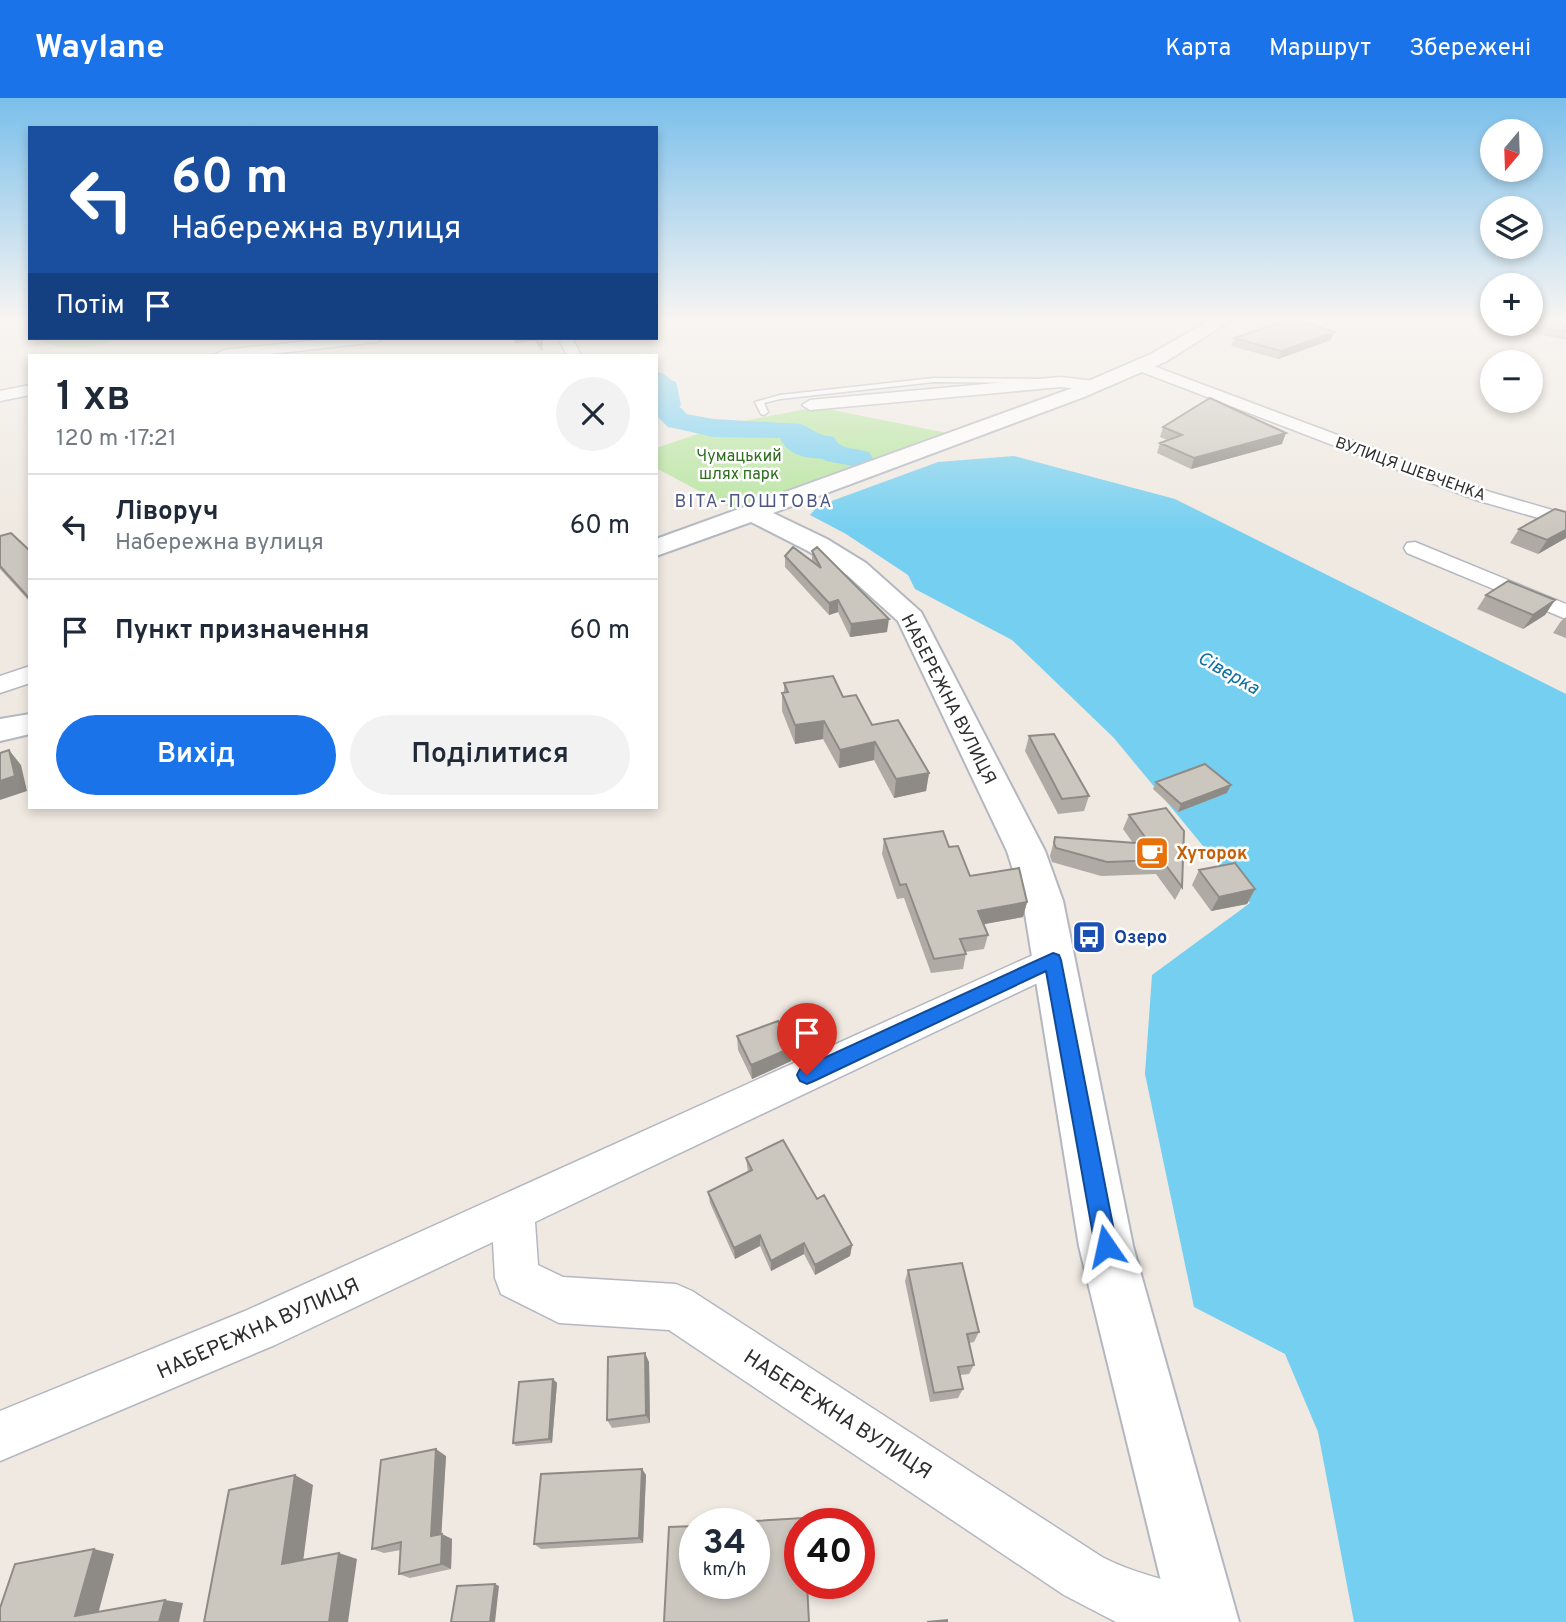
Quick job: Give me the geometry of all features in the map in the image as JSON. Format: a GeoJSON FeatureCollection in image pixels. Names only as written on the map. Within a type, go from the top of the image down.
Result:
{"type":"FeatureCollection","features":[{"type":"Feature","properties":{"kind":"street"},"geometry":{"type":"LineString","coordinates":[[0,396],[28,390]]}},
{"type":"Feature","properties":{"kind":"street"},"geometry":{"type":"LineString","coordinates":[[810,405],[972,390]]}},
{"type":"Feature","properties":{"kind":"street"},"geometry":{"type":"LineString","coordinates":[[658,547],[1083,390]]}},
{"type":"Feature","properties":{"kind":"street","name":"ВУЛИЦЯ ШЕВЧЕНКА"},"geometry":{"type":"LineString","coordinates":[[1204,390],[1483,496],[1566,520]]}},
{"type":"Feature","properties":{"kind":"street","name":"НАБЕРЕЖНА ВУЛИЦЯ"},"geometry":{"type":"LineString","coordinates":[[752,513],[853,564],[892,597],[911,618],[1026,851],[1043,901],[1106,1246],[1205,1620]]}},
{"type":"Feature","properties":{"kind":"street"},"geometry":{"type":"LineString","coordinates":[[1415,548],[1566,612]]}},
{"type":"Feature","properties":{"kind":"street"},"geometry":{"type":"LineString","coordinates":[[0,685],[28,675]]}},
{"type":"Feature","properties":{"kind":"street"},"geometry":{"type":"LineString","coordinates":[[0,730],[28,724]]}},
{"type":"Feature","properties":{"kind":"street","name":"НАБЕРЕЖНА ВУЛИЦЯ"},"geometry":{"type":"LineString","coordinates":[[0,1436],[259,1329],[1053,960]]}},
{"type":"Feature","properties":{"kind":"street","name":"НАБЕРЕЖНА ВУЛИЦЯ"},"geometry":{"type":"LineString","coordinates":[[513,1213],[517,1278],[559,1300],[676,1307],[1083,1576],[1122,1597],[1205,1620]]}},
{"type":"Feature","properties":{"kind":"lane"},"geometry":{"type":"LineString","coordinates":[[764,412],[759,402],[854,390]]}},
{"type":"Feature","properties":{"kind":"green space","name":"Чумацький шлях парк"},"geometry":{"type":"Polygon","coordinates":[[[817,407],[962,436],[733,509],[658,469],[658,447],[728,424],[817,407]]]}},
{"type":"Feature","properties":{"kind":"water"},"geometry":{"type":"Polygon","coordinates":[[[658,390],[678,390],[681,405],[668,414],[658,413],[658,390]]]}},
{"type":"Feature","properties":{"kind":"water"},"geometry":{"type":"Polygon","coordinates":[[[791,430],[834,437],[843,451],[832,459],[809,458],[796,454],[780,439],[791,430]]]}},
{"type":"Feature","properties":{"kind":"water"},"geometry":{"type":"Polygon","coordinates":[[[1014,456],[1175,499],[1566,694],[1566,1622],[1354,1622],[1318,1432],[1285,1354],[1194,1307],[1145,1074],[1152,975],[1250,903],[1114,738],[1012,640],[915,589],[908,575],[846,534],[810,515],[818,506],[938,462],[1014,456]]]}},
{"type":"Feature","properties":{"kind":"building"},"geometry":{"type":"Polygon","coordinates":[[[1210,398],[1286,433],[1194,458],[1160,443],[1182,435],[1163,427],[1210,398]]]}},
{"type":"Feature","properties":{"kind":"building"},"geometry":{"type":"Polygon","coordinates":[[[1555,509],[1566,512],[1566,530],[1547,540],[1519,529],[1555,509]]]}},
{"type":"Feature","properties":{"kind":"building"},"geometry":{"type":"Polygon","coordinates":[[[11,533],[28,549],[28,597],[0,566],[0,536],[11,533]]]}},
{"type":"Feature","properties":{"kind":"building"},"geometry":{"type":"Polygon","coordinates":[[[793,547],[821,568],[812,551],[817,547],[889,619],[851,624],[838,600],[829,603],[785,556],[793,547]]]}},
{"type":"Feature","properties":{"kind":"building"},"geometry":{"type":"Polygon","coordinates":[[[1508,581],[1555,600],[1533,615],[1486,595],[1508,581]]]}},
{"type":"Feature","properties":{"kind":"building"},"geometry":{"type":"Polygon","coordinates":[[[833,676],[843,697],[856,695],[872,725],[898,720],[929,773],[896,779],[875,742],[840,750],[824,721],[795,725],[782,693],[788,692],[784,683],[833,676]]]}},
{"type":"Feature","properties":{"kind":"building"},"geometry":{"type":"Polygon","coordinates":[[[1054,734],[1089,796],[1062,799],[1029,736],[1054,734]]]}},
{"type":"Feature","properties":{"kind":"building"},"geometry":{"type":"Polygon","coordinates":[[[9,750],[15,776],[0,781],[0,753],[9,750]]]}},
{"type":"Feature","properties":{"kind":"building"},"geometry":{"type":"Polygon","coordinates":[[[1205,764],[1231,785],[1181,804],[1156,782],[1205,764]]]}},
{"type":"Feature","properties":{"kind":"building"},"geometry":{"type":"Polygon","coordinates":[[[1166,808],[1184,831],[1182,887],[1162,860],[1107,862],[1056,848],[1054,843],[1055,837],[1150,844],[1129,815],[1166,808]]]}},
{"type":"Feature","properties":{"kind":"building"},"geometry":{"type":"Polygon","coordinates":[[[943,831],[949,847],[958,846],[970,876],[1019,868],[1027,902],[978,911],[988,935],[960,939],[966,954],[934,959],[906,884],[900,885],[884,839],[943,831]]]}},
{"type":"Feature","properties":{"kind":"building"},"geometry":{"type":"Polygon","coordinates":[[[1235,863],[1255,889],[1219,897],[1199,870],[1235,863]]]}},
{"type":"Feature","properties":{"kind":"building"},"geometry":{"type":"Polygon","coordinates":[[[778,1021],[791,1048],[751,1065],[737,1036],[778,1021]]]}},
{"type":"Feature","properties":{"kind":"building"},"geometry":{"type":"Polygon","coordinates":[[[783,1140],[817,1199],[824,1195],[852,1245],[815,1265],[804,1243],[771,1261],[760,1235],[734,1248],[708,1192],[752,1170],[746,1158],[783,1140]]]}},
{"type":"Feature","properties":{"kind":"building"},"geometry":{"type":"Polygon","coordinates":[[[962,1263],[979,1332],[967,1334],[974,1365],[958,1367],[963,1389],[934,1393],[908,1270],[962,1263]]]}},
{"type":"Feature","properties":{"kind":"building"},"geometry":{"type":"Polygon","coordinates":[[[645,1353],[646,1415],[607,1420],[608,1357],[645,1353]]]}},
{"type":"Feature","properties":{"kind":"building"},"geometry":{"type":"Polygon","coordinates":[[[553,1379],[549,1439],[513,1443],[519,1382],[553,1379]]]}},
{"type":"Feature","properties":{"kind":"building"},"geometry":{"type":"Polygon","coordinates":[[[436,1449],[431,1536],[442,1534],[441,1564],[399,1574],[401,1542],[372,1549],[381,1460],[436,1449]]]}},
{"type":"Feature","properties":{"kind":"building"},"geometry":{"type":"Polygon","coordinates":[[[642,1469],[639,1538],[534,1544],[541,1474],[642,1469]]]}},
{"type":"Feature","properties":{"kind":"building"},"geometry":{"type":"Polygon","coordinates":[[[295,1475],[282,1564],[339,1553],[329,1622],[204,1622],[229,1490],[295,1475]]]}},
{"type":"Feature","properties":{"kind":"building"},"geometry":{"type":"Polygon","coordinates":[[[784,1519],[784,1599],[808,1599],[809,1622],[664,1622],[669,1527],[679,1527],[679,1599],[770,1599],[770,1520],[784,1519]]]}},
{"type":"Feature","properties":{"kind":"building"},"geometry":{"type":"Polygon","coordinates":[[[94,1549],[75,1616],[165,1600],[159,1622],[0,1622],[0,1608],[15,1564],[94,1549]]]}},
{"type":"Feature","properties":{"kind":"building"},"geometry":{"type":"Polygon","coordinates":[[[495,1584],[490,1622],[451,1622],[457,1586],[495,1584]]]}},
{"type":"Feature","properties":{"kind":"waterway","name":"Сіверка"},"geometry":{"type":"LineString","coordinates":[[665,390],[662,405],[678,421],[713,428],[791,430],[837,455],[858,458]]}},
{"type":"Feature","properties":{"kind":"place","name":"Хуторок"},"geometry":{"type":"Point","coordinates":[1152,853]}},
{"type":"Feature","properties":{"kind":"place","name":"Озеро"},"geometry":{"type":"Point","coordinates":[1089,937]}},
{"type":"Feature","properties":{"kind":"district","name":"ВІТА-ПОШТОВА"},"geometry":{"type":"Point","coordinates":[754,501]}},
{"type":"Feature","properties":{"kind":"route"},"geometry":{"type":"LineString","coordinates":[[807,1075],[1053,960],[1106,1246]]}}]}
